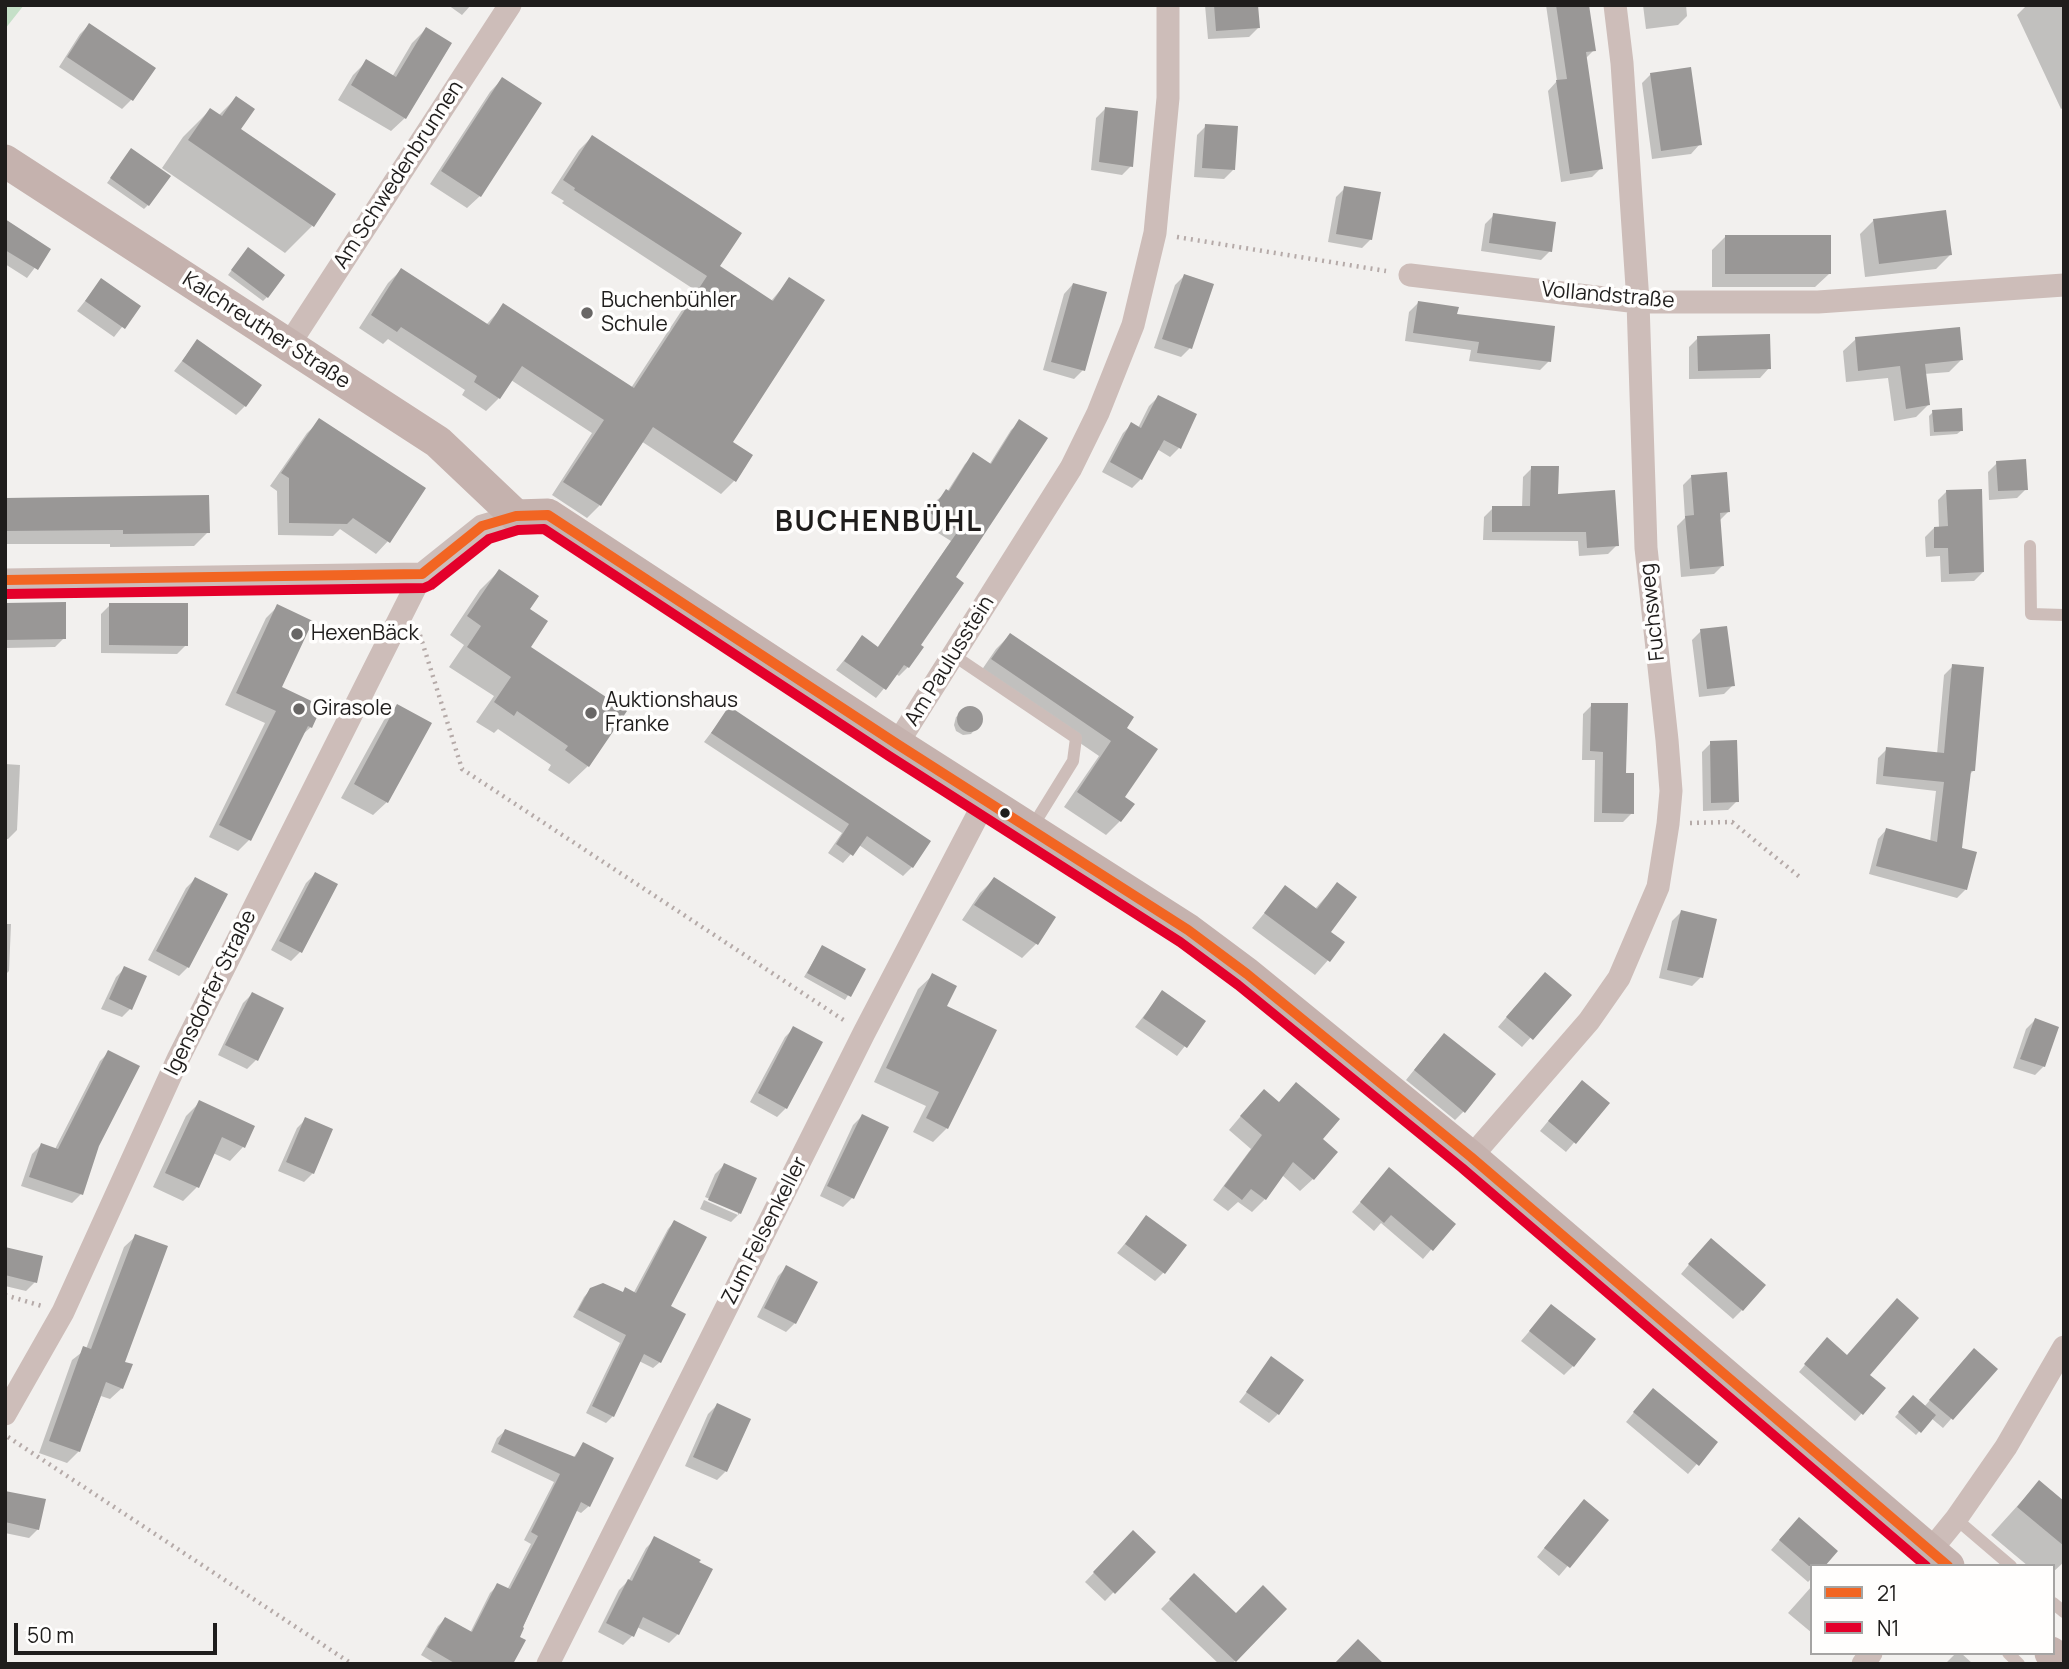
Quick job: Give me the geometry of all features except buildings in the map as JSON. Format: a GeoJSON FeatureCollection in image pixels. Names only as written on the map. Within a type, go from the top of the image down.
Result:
{"type":"FeatureCollection","features":[{"type":"Feature","properties":{"kind":"street","name":"Am Schwedenbrunnen"},"geometry":{"type":"LineString","coordinates":[[288,346],[510,5]]}},
{"type":"Feature","properties":{"kind":"street","name":"Am Paulusstein"},"geometry":{"type":"LineString","coordinates":[[897,744],[1071,468],[1098,413],[1133,325],[1156,233],[1168,98],[1168,5]]}},
{"type":"Feature","properties":{"kind":"street","name":"Fuchsweg"},"geometry":{"type":"LineString","coordinates":[[1471,1157],[1589,1021],[1619,978],[1658,887],[1668,824],[1671,791],[1646,548],[1638,302],[1622,64],[1615,5]]}},
{"type":"Feature","properties":{"kind":"street","name":"Kalchreuther Straße"},"geometry":{"type":"LineString","coordinates":[[5,161],[438,442],[516,516]]}},
{"type":"Feature","properties":{"kind":"street","name":"Vollandstraße"},"geometry":{"type":"LineString","coordinates":[[1410,275],[1638,302],[1818,302],[2064,285]]}},
{"type":"Feature","properties":{"kind":"street","name":"Am Paulusstein"},"geometry":{"type":"LineString","coordinates":[[516,516],[548,515],[897,744],[1188,930],[1247,974],[1471,1157]]}},
{"type":"Feature","properties":{"kind":"street"},"geometry":{"type":"LineString","coordinates":[[5,580],[422,574],[482,526],[516,516]]}},
{"type":"Feature","properties":{"kind":"street","name":"Igensdorfer Straße"},"geometry":{"type":"LineString","coordinates":[[5,1414],[63,1311],[178,1059],[422,574]]}},
{"type":"Feature","properties":{"kind":"street","name":"Zum Felsenkeller"},"geometry":{"type":"LineString","coordinates":[[548,1664],[864,1033],[985,801]]}},
{"type":"Feature","properties":{"kind":"street"},"geometry":{"type":"LineString","coordinates":[[1471,1157],[1939,1561],[1956,1518],[2006,1447],[2064,1347]]}},
{"type":"Feature","properties":{"kind":"lane"},"geometry":{"type":"LineString","coordinates":[[2030,547],[2031,614],[2064,615]]}},
{"type":"Feature","properties":{"kind":"lane"},"geometry":{"type":"LineString","coordinates":[[953,655],[1076,738],[1073,761],[1030,830]]}},
{"type":"Feature","properties":{"kind":"lane"},"geometry":{"type":"LineString","coordinates":[[1956,1518],[2009,1564]]}},
{"type":"Feature","properties":{"kind":"path"},"geometry":{"type":"LineString","coordinates":[[1156,233],[1410,275]]}},
{"type":"Feature","properties":{"kind":"path"},"geometry":{"type":"LineString","coordinates":[[400,616],[417,626],[461,769],[864,1033]]}},
{"type":"Feature","properties":{"kind":"path"},"geometry":{"type":"LineString","coordinates":[[1668,824],[1732,822],[1801,878]]}},
{"type":"Feature","properties":{"kind":"path"},"geometry":{"type":"LineString","coordinates":[[5,1296],[63,1311]]}},
{"type":"Feature","properties":{"kind":"path"},"geometry":{"type":"LineString","coordinates":[[5,1435],[352,1664]]}},
{"type":"Feature","properties":{"kind":"green space"},"geometry":{"type":"Polygon","coordinates":[[[5,5],[24,5],[5,29],[5,5]]]}},
{"type":"Feature","properties":{"kind":"transit line","name":"21"},"geometry":{"type":"LineString","coordinates":[[5,580],[422,574],[482,526],[516,516],[548,515],[897,744],[1188,930],[1247,974],[1471,1157],[1946,1564]]}},
{"type":"Feature","properties":{"kind":"transit line","name":"N1"},"geometry":{"type":"LineString","coordinates":[[5,594],[424,588],[489,539],[518,530],[544,529],[889,756],[1180,942],[1238,985],[1462,1168],[1924,1564]]}},
{"type":"Feature","properties":{"kind":"place","name":"Buchenbühler Schule"},"geometry":{"type":"Point","coordinates":[587,313]}},
{"type":"Feature","properties":{"kind":"place","name":"HexenBäck"},"geometry":{"type":"Point","coordinates":[297,634]}},
{"type":"Feature","properties":{"kind":"place","name":"Girasole"},"geometry":{"type":"Point","coordinates":[299,709]}},
{"type":"Feature","properties":{"kind":"place","name":"Auktionshaus Franke"},"geometry":{"type":"Point","coordinates":[591,713]}},
{"type":"Feature","properties":{"kind":"district","name":"BUCHENBÜHL"},"geometry":{"type":"Point","coordinates":[879,523]}}]}
